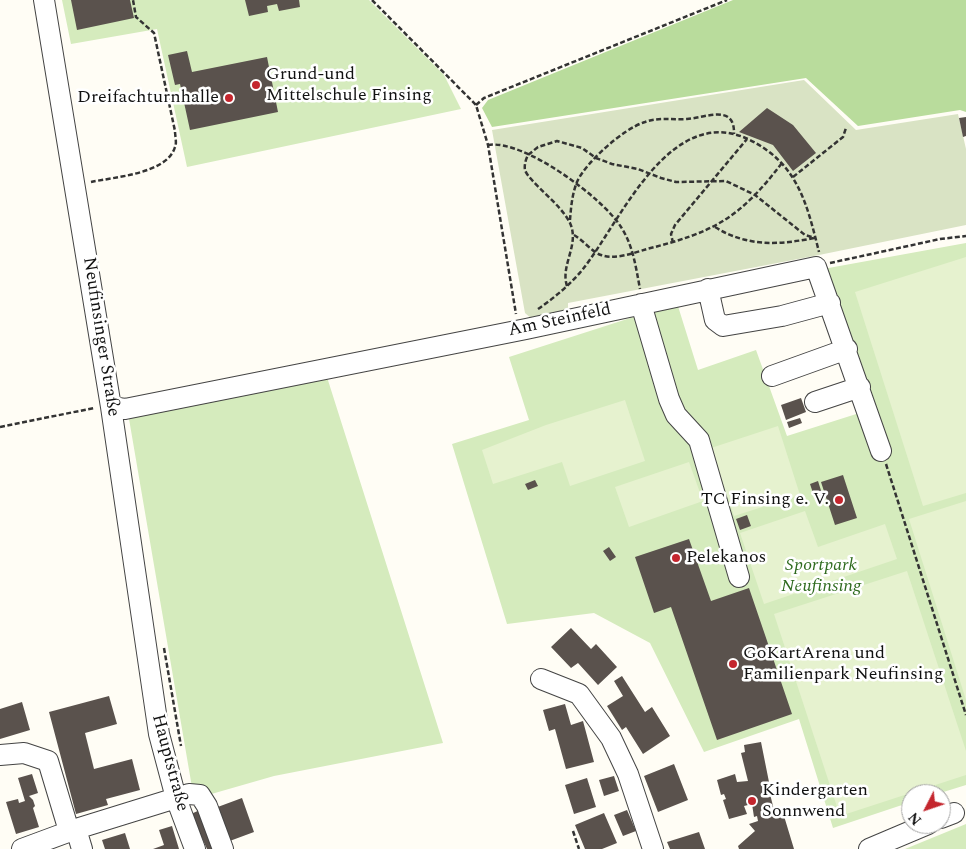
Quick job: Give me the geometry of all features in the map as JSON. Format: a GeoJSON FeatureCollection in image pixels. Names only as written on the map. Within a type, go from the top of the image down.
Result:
{"type":"FeatureCollection","features":[{"type":"Feature","properties":{"kind":"street","name":"Neufinsinger Straße"},"geometry":{"type":"LineString","coordinates":[[44,0],[111,407],[149,675]]}},
{"type":"Feature","properties":{"kind":"street","name":"Am Steinfeld"},"geometry":{"type":"LineString","coordinates":[[111,407],[125,409],[522,330],[816,267]]}},
{"type":"Feature","properties":{"kind":"street"},"geometry":{"type":"LineString","coordinates":[[816,267],[847,349],[881,451]]}},
{"type":"Feature","properties":{"kind":"street"},"geometry":{"type":"LineString","coordinates":[[708,290],[716,320],[723,326],[782,316],[830,303]]}},
{"type":"Feature","properties":{"kind":"street"},"geometry":{"type":"LineString","coordinates":[[641,304],[669,398],[676,415],[699,440],[738,577]]}},
{"type":"Feature","properties":{"kind":"street"},"geometry":{"type":"LineString","coordinates":[[772,376],[847,349]]}},
{"type":"Feature","properties":{"kind":"street"},"geometry":{"type":"LineString","coordinates":[[816,402],[860,387]]}},
{"type":"Feature","properties":{"kind":"street","name":"Hauptstraße"},"geometry":{"type":"LineString","coordinates":[[149,675],[159,734],[176,798],[195,849]]}},
{"type":"Feature","properties":{"kind":"street"},"geometry":{"type":"LineString","coordinates":[[541,679],[579,694],[611,738],[628,774],[653,849]]}},
{"type":"Feature","properties":{"kind":"street"},"geometry":{"type":"LineString","coordinates":[[0,755],[24,753],[48,761],[73,830],[82,849]]}},
{"type":"Feature","properties":{"kind":"street"},"geometry":{"type":"LineString","coordinates":[[22,849],[73,830],[189,794],[200,795],[207,806],[223,849]]}},
{"type":"Feature","properties":{"kind":"street"},"geometry":{"type":"LineString","coordinates":[[869,849],[904,834]]}},
{"type":"Feature","properties":{"kind":"path"},"geometry":{"type":"LineString","coordinates":[[90,182],[154,169],[166,161],[176,147],[175,131],[154,33],[136,17],[133,0]]}},
{"type":"Feature","properties":{"kind":"path"},"geometry":{"type":"LineString","coordinates":[[372,0],[476,105],[488,145],[522,330]]}},
{"type":"Feature","properties":{"kind":"path"},"geometry":{"type":"LineString","coordinates":[[476,105],[484,98],[727,0]]}},
{"type":"Feature","properties":{"kind":"path"},"geometry":{"type":"LineString","coordinates":[[570,222],[576,183],[596,158],[618,137],[631,128],[657,119],[685,119],[722,114],[729,117],[734,126],[734,134]]}},
{"type":"Feature","properties":{"kind":"path"},"geometry":{"type":"LineString","coordinates":[[793,177],[843,137],[846,128]]}},
{"type":"Feature","properties":{"kind":"path"},"geometry":{"type":"LineString","coordinates":[[522,330],[528,317],[567,286],[596,251],[649,174],[668,155],[689,140],[707,134],[734,134],[747,139],[767,149],[782,163],[793,177],[811,217],[820,261],[816,267]]}},
{"type":"Feature","properties":{"kind":"path"},"geometry":{"type":"LineString","coordinates":[[673,242],[671,234],[674,225],[747,139]]}},
{"type":"Feature","properties":{"kind":"path"},"geometry":{"type":"LineString","coordinates":[[567,286],[564,276],[570,259],[574,235],[570,222],[550,196],[530,179],[525,169],[528,155],[538,147],[557,141],[582,148],[596,158],[676,182],[726,182],[756,195],[805,235],[815,238]]}},
{"type":"Feature","properties":{"kind":"path"},"geometry":{"type":"LineString","coordinates":[[488,145],[495,144],[514,148],[554,168],[576,183],[616,221],[628,241],[632,253],[641,304]]}},
{"type":"Feature","properties":{"kind":"path"},"geometry":{"type":"LineString","coordinates":[[574,235],[600,255],[610,257],[673,242],[715,227],[756,195],[782,163]]}},
{"type":"Feature","properties":{"kind":"path"},"geometry":{"type":"LineString","coordinates":[[715,227],[737,238],[756,243],[774,244],[815,238]]}},
{"type":"Feature","properties":{"kind":"path"},"geometry":{"type":"LineString","coordinates":[[816,267],[940,239],[966,236]]}},
{"type":"Feature","properties":{"kind":"path"},"geometry":{"type":"LineString","coordinates":[[0,427],[92,408],[111,407]]}},
{"type":"Feature","properties":{"kind":"path"},"geometry":{"type":"LineString","coordinates":[[881,451],[966,715]]}},
{"type":"Feature","properties":{"kind":"path"},"geometry":{"type":"LineString","coordinates":[[573,831],[579,849]]}},
{"type":"Feature","properties":{"kind":"green space","name":"Grund-und Mittelschule Finsing"},"geometry":{"type":"Polygon","coordinates":[[[62,0],[369,0],[444,75],[461,109],[187,167],[157,29],[71,44],[62,0]]]}},
{"type":"Feature","properties":{"kind":"green space"},"geometry":{"type":"Polygon","coordinates":[[[733,0],[966,0],[966,112],[960,110],[858,126],[806,78],[492,127],[482,108],[488,100],[733,0]]]}},
{"type":"Feature","properties":{"kind":"green space"},"geometry":{"type":"Polygon","coordinates":[[[804,80],[856,130],[958,114],[966,149],[966,225],[568,303],[568,310],[532,319],[525,313],[492,130],[804,80]]]}},
{"type":"Feature","properties":{"kind":"green space","name":"Sportpark Neufinsing"},"geometry":{"type":"Polygon","coordinates":[[[966,243],[966,785],[951,790],[951,784],[901,784],[901,805],[833,828],[799,719],[704,752],[650,643],[594,613],[507,624],[452,444],[529,420],[509,357],[677,303],[698,370],[756,350],[787,436],[872,409],[823,269],[966,243]]]}},
{"type":"Feature","properties":{"kind":"green space"},"geometry":{"type":"Polygon","coordinates":[[[966,257],[966,493],[923,506],[855,292],[966,257]]]}},
{"type":"Feature","properties":{"kind":"green space"},"geometry":{"type":"Polygon","coordinates":[[[326,374],[443,743],[274,776],[194,799],[128,413],[326,374]]]}},
{"type":"Feature","properties":{"kind":"green space"},"geometry":{"type":"Polygon","coordinates":[[[625,400],[645,461],[570,486],[562,462],[493,484],[482,450],[546,425],[625,400]]]}},
{"type":"Feature","properties":{"kind":"green space"},"geometry":{"type":"Polygon","coordinates":[[[778,426],[800,495],[734,516],[711,448],[778,426]]]}},
{"type":"Feature","properties":{"kind":"green space"},"geometry":{"type":"Polygon","coordinates":[[[689,462],[703,501],[629,527],[615,487],[689,462]]]}},
{"type":"Feature","properties":{"kind":"green space"},"geometry":{"type":"Polygon","coordinates":[[[966,501],[966,700],[909,519],[966,501]]]}},
{"type":"Feature","properties":{"kind":"green space"},"geometry":{"type":"Polygon","coordinates":[[[805,511],[818,547],[885,524],[897,559],[764,604],[740,533],[805,511]]]}},
{"type":"Feature","properties":{"kind":"green space"},"geometry":{"type":"Polygon","coordinates":[[[907,571],[966,751],[966,775],[938,784],[901,784],[901,796],[840,816],[774,614],[907,571]]]}},
{"type":"Feature","properties":{"kind":"green space"},"geometry":{"type":"Polygon","coordinates":[[[966,824],[966,849],[905,849],[942,834],[951,834],[951,830],[966,824]]]}},
{"type":"Feature","properties":{"kind":"building"},"geometry":{"type":"Polygon","coordinates":[[[71,0],[130,0],[134,18],[77,30],[71,0]]]}},
{"type":"Feature","properties":{"kind":"building"},"geometry":{"type":"Polygon","coordinates":[[[245,0],[299,0],[300,7],[279,11],[277,4],[267,6],[268,12],[249,16],[245,0]]]}},
{"type":"Feature","properties":{"kind":"building","name":"Dreifachturnhalle"},"geometry":{"type":"Polygon","coordinates":[[[187,51],[192,72],[267,57],[278,112],[190,130],[180,84],[175,85],[168,55],[187,51]]]}},
{"type":"Feature","properties":{"kind":"building"},"geometry":{"type":"Polygon","coordinates":[[[767,108],[793,125],[816,153],[793,171],[773,145],[739,132],[767,108]]]}},
{"type":"Feature","properties":{"kind":"building"},"geometry":{"type":"Polygon","coordinates":[[[966,117],[966,136],[963,137],[959,118],[966,117]]]}},
{"type":"Feature","properties":{"kind":"building"},"geometry":{"type":"Polygon","coordinates":[[[801,398],[806,412],[786,420],[781,405],[801,398]]]}},
{"type":"Feature","properties":{"kind":"building"},"geometry":{"type":"Polygon","coordinates":[[[800,418],[802,423],[789,428],[787,422],[800,418]]]}},
{"type":"Feature","properties":{"kind":"building","name":"TC Finsing e. V."},"geometry":{"type":"Polygon","coordinates":[[[843,475],[857,518],[835,525],[821,482],[843,475]]]}},
{"type":"Feature","properties":{"kind":"building"},"geometry":{"type":"Polygon","coordinates":[[[535,480],[538,486],[528,490],[525,484],[535,480]]]}},
{"type":"Feature","properties":{"kind":"building"},"geometry":{"type":"Polygon","coordinates":[[[818,481],[823,497],[815,499],[810,484],[818,481]]]}},
{"type":"Feature","properties":{"kind":"building"},"geometry":{"type":"Polygon","coordinates":[[[747,515],[751,526],[740,530],[736,519],[747,515]]]}},
{"type":"Feature","properties":{"kind":"building","name":"GoKartArena und Familienpark Neufinsing"},"geometry":{"type":"Polygon","coordinates":[[[689,539],[711,601],[749,588],[792,714],[717,740],[671,607],[654,613],[635,557],[689,539]]]}},
{"type":"Feature","properties":{"kind":"building"},"geometry":{"type":"Polygon","coordinates":[[[609,547],[616,557],[610,561],[603,551],[609,547]]]}},
{"type":"Feature","properties":{"kind":"building"},"geometry":{"type":"Polygon","coordinates":[[[571,628],[591,649],[596,644],[617,667],[598,685],[578,663],[571,668],[551,647],[571,628]]]}},
{"type":"Feature","properties":{"kind":"building"},"geometry":{"type":"Polygon","coordinates":[[[622,676],[645,712],[652,707],[670,736],[643,754],[626,727],[622,730],[607,706],[623,696],[614,681],[622,676]]]}},
{"type":"Feature","properties":{"kind":"building"},"geometry":{"type":"Polygon","coordinates":[[[109,696],[117,724],[85,733],[94,769],[132,759],[140,790],[106,799],[108,805],[76,814],[49,712],[109,696]]]}},
{"type":"Feature","properties":{"kind":"building"},"geometry":{"type":"Polygon","coordinates":[[[22,702],[30,730],[0,739],[0,709],[22,702]]]}},
{"type":"Feature","properties":{"kind":"building"},"geometry":{"type":"Polygon","coordinates":[[[565,704],[571,725],[583,721],[594,762],[566,769],[555,729],[549,731],[543,710],[565,704]]]}},
{"type":"Feature","properties":{"kind":"building"},"geometry":{"type":"Polygon","coordinates":[[[761,742],[769,782],[767,782],[776,818],[784,816],[794,849],[739,849],[738,846],[755,831],[749,824],[758,821],[757,816],[754,817],[752,804],[744,806],[747,814],[729,819],[723,800],[726,799],[724,794],[721,795],[717,780],[735,774],[737,782],[748,781],[741,753],[745,752],[744,745],[761,742]]]}},
{"type":"Feature","properties":{"kind":"building"},"geometry":{"type":"Polygon","coordinates":[[[674,764],[688,800],[658,812],[644,776],[674,764]]]}},
{"type":"Feature","properties":{"kind":"building"},"geometry":{"type":"Polygon","coordinates":[[[32,774],[38,793],[29,796],[35,806],[33,808],[39,827],[16,834],[6,802],[18,799],[19,803],[25,801],[18,778],[32,774]]]}},
{"type":"Feature","properties":{"kind":"building"},"geometry":{"type":"Polygon","coordinates":[[[614,776],[619,791],[604,796],[599,780],[614,776]]]}},
{"type":"Feature","properties":{"kind":"building"},"geometry":{"type":"Polygon","coordinates":[[[587,778],[596,807],[574,814],[565,785],[587,778]]]}},
{"type":"Feature","properties":{"kind":"building"},"geometry":{"type":"Polygon","coordinates":[[[242,798],[254,832],[227,842],[215,808],[242,798]]]}},
{"type":"Feature","properties":{"kind":"building"},"geometry":{"type":"Polygon","coordinates":[[[202,809],[220,849],[207,849],[191,814],[202,809]]]}},
{"type":"Feature","properties":{"kind":"building"},"geometry":{"type":"Polygon","coordinates":[[[627,810],[636,831],[623,836],[614,815],[627,810]]]}},
{"type":"Feature","properties":{"kind":"building"},"geometry":{"type":"Polygon","coordinates":[[[604,813],[617,843],[602,849],[585,849],[575,825],[604,813]]]}},
{"type":"Feature","properties":{"kind":"building"},"geometry":{"type":"Polygon","coordinates":[[[172,826],[179,849],[153,849],[164,845],[159,830],[172,826]]]}},
{"type":"Feature","properties":{"kind":"building"},"geometry":{"type":"Polygon","coordinates":[[[699,832],[705,849],[670,849],[667,842],[699,832]]]}},
{"type":"Feature","properties":{"kind":"building"},"geometry":{"type":"Polygon","coordinates":[[[125,833],[130,849],[105,849],[102,840],[125,833]]]}},
{"type":"Feature","properties":{"kind":"place","name":"Grund-und Mittelschule Finsing"},"geometry":{"type":"Point","coordinates":[256,85]}},
{"type":"Feature","properties":{"kind":"place","name":"Dreifachturnhalle"},"geometry":{"type":"Point","coordinates":[229,98]}},
{"type":"Feature","properties":{"kind":"place","name":"TC Finsing e. V."},"geometry":{"type":"Point","coordinates":[839,500]}},
{"type":"Feature","properties":{"kind":"place","name":"Pelekanos"},"geometry":{"type":"Point","coordinates":[676,558]}},
{"type":"Feature","properties":{"kind":"place","name":"GoKartArena und Familienpark Neufinsing"},"geometry":{"type":"Point","coordinates":[733,664]}},
{"type":"Feature","properties":{"kind":"place","name":"Kindergarten Sonnwend"},"geometry":{"type":"Point","coordinates":[752,801]}}]}
